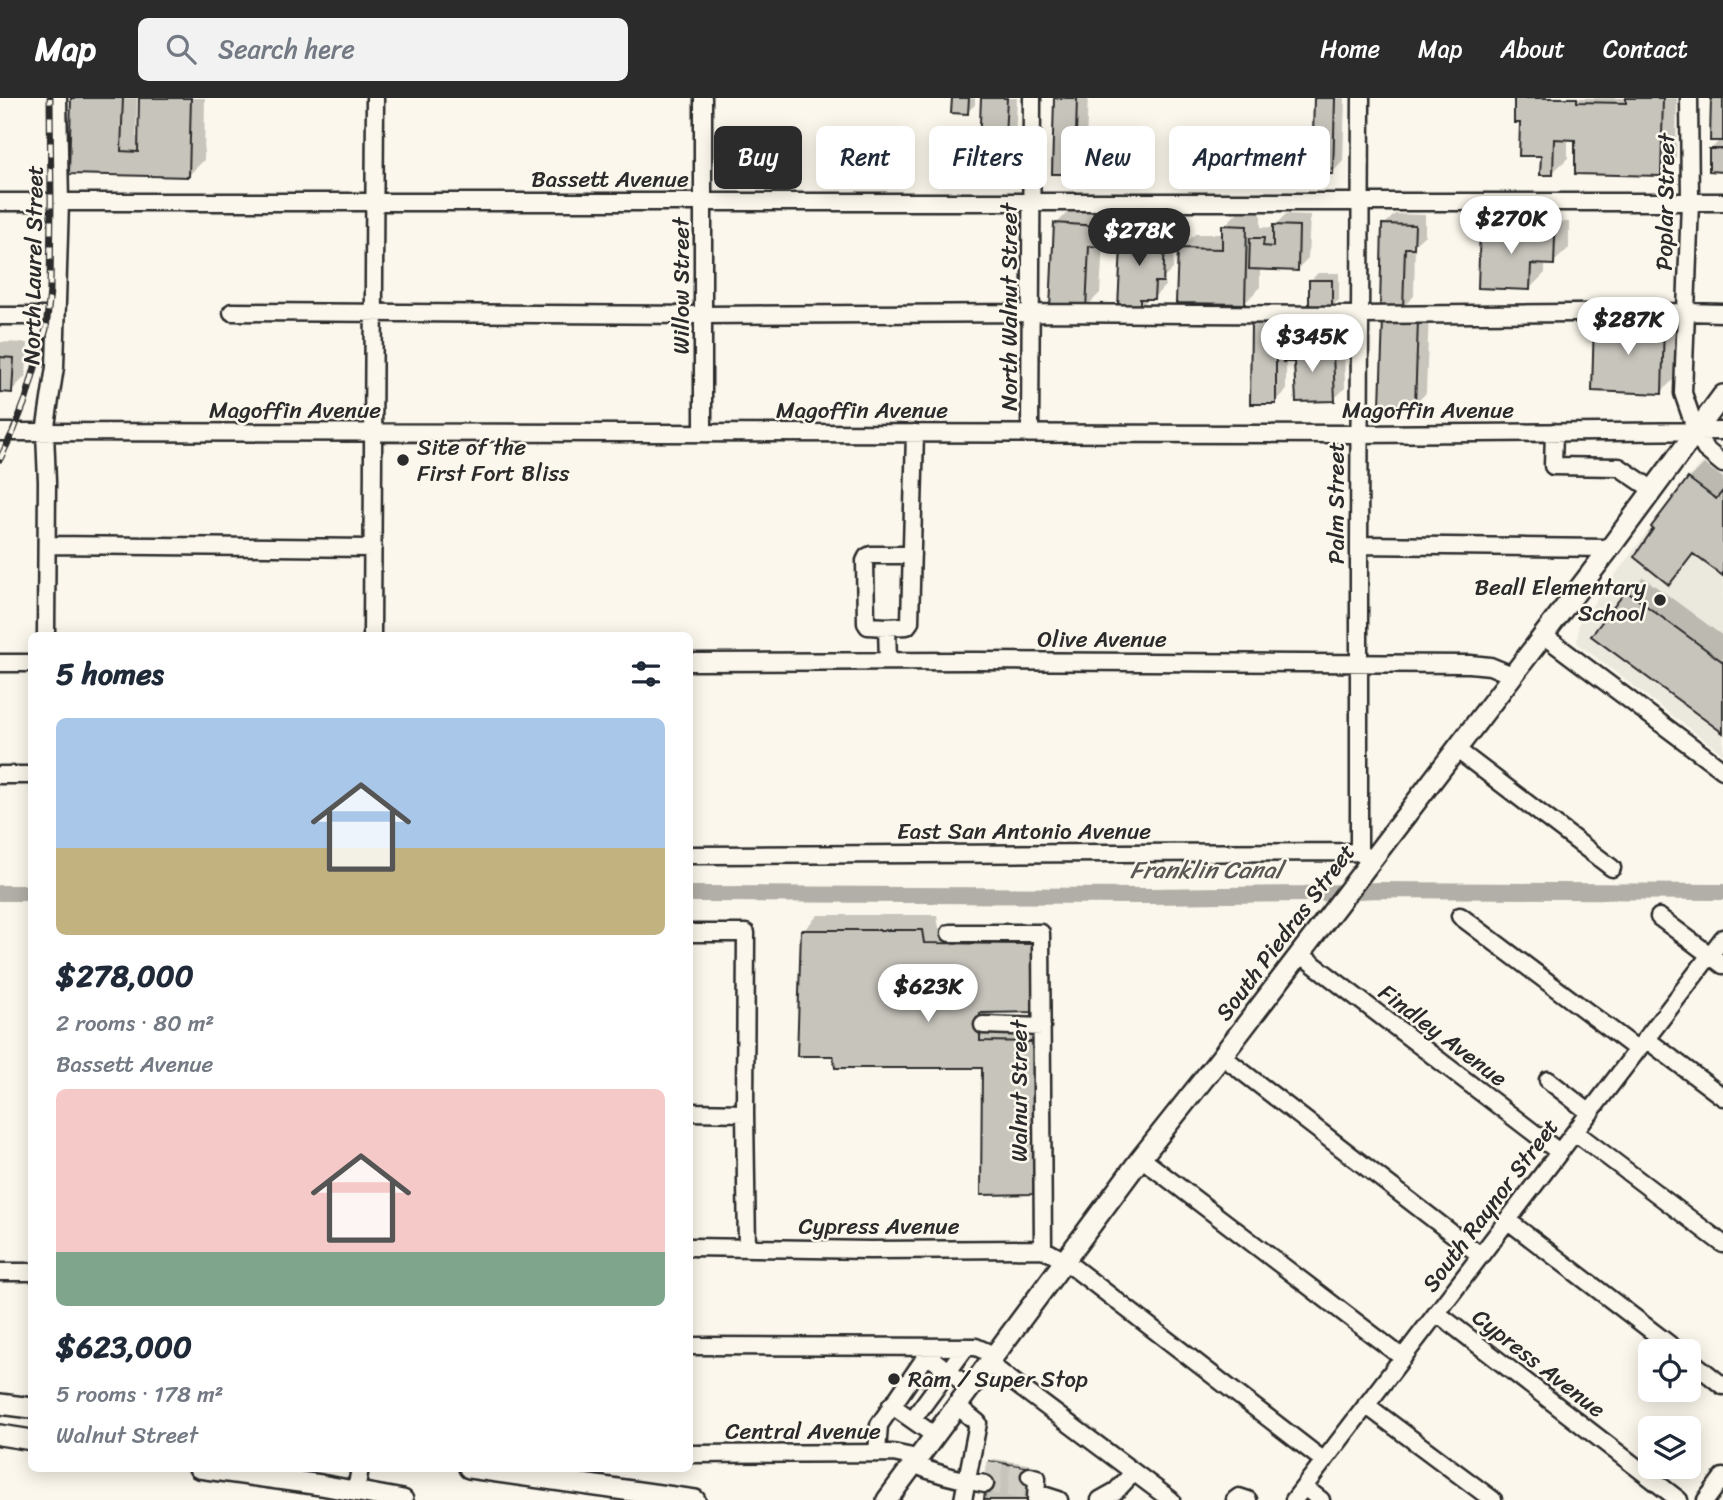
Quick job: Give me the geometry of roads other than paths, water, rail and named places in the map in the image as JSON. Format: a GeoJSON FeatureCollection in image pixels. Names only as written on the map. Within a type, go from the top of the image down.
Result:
{"type":"FeatureCollection","features":[{"type":"Feature","properties":{"kind":"main road","name":"South Piedras Street"},"geometry":{"type":"LineString","coordinates":[[887,1500],[1141,1158],[1358,877],[1365,856],[1456,749],[1723,395]]}},
{"type":"Feature","properties":{"kind":"main road"},"geometry":{"type":"LineString","coordinates":[[0,1404],[28,1408]]}},
{"type":"Feature","properties":{"kind":"main road"},"geometry":{"type":"LineString","coordinates":[[0,1435],[28,1439]]}},
{"type":"Feature","properties":{"kind":"main road"},"geometry":{"type":"LineString","coordinates":[[220,1472],[335,1494],[356,1491],[403,1500]]}},
{"type":"Feature","properties":{"kind":"main road"},"geometry":{"type":"LineString","coordinates":[[497,1472],[695,1500]]}},
{"type":"Feature","properties":{"kind":"street","name":"North Laurel Street"},"geometry":{"type":"LineString","coordinates":[[46,632],[45,432],[55,367],[60,202],[58,98]]}},
{"type":"Feature","properties":{"kind":"street"},"geometry":{"type":"LineString","coordinates":[[372,632],[375,98]]}},
{"type":"Feature","properties":{"kind":"street","name":"Willow Street"},"geometry":{"type":"LineString","coordinates":[[703,433],[704,98]]}},
{"type":"Feature","properties":{"kind":"street","name":"North Walnut Street"},"geometry":{"type":"LineString","coordinates":[[1030,433],[1032,98]]}},
{"type":"Feature","properties":{"kind":"street","name":"Palm Street"},"geometry":{"type":"LineString","coordinates":[[1361,98],[1359,663],[1365,856]]}},
{"type":"Feature","properties":{"kind":"street","name":"Poplar Street"},"geometry":{"type":"LineString","coordinates":[[1689,98],[1690,202],[1684,393],[1696,431],[1705,449],[1723,464]]}},
{"type":"Feature","properties":{"kind":"street","name":"Bassett Avenue"},"geometry":{"type":"LineString","coordinates":[[0,202],[1723,202]]}},
{"type":"Feature","properties":{"kind":"street"},"geometry":{"type":"LineString","coordinates":[[232,312],[703,315],[1723,313]]}},
{"type":"Feature","properties":{"kind":"street"},"geometry":{"type":"LineString","coordinates":[[0,316],[56,316]]}},
{"type":"Feature","properties":{"kind":"street","name":"Magoffin Avenue"},"geometry":{"type":"LineString","coordinates":[[0,432],[1359,434],[1723,431]]}},
{"type":"Feature","properties":{"kind":"street"},"geometry":{"type":"LineString","coordinates":[[1553,432],[1553,466],[1619,467],[1653,490]]}},
{"type":"Feature","properties":{"kind":"street"},"geometry":{"type":"LineString","coordinates":[[912,555],[867,557],[867,626],[907,626],[911,622],[915,433]]}},
{"type":"Feature","properties":{"kind":"street"},"geometry":{"type":"LineString","coordinates":[[47,545],[373,548]]}},
{"type":"Feature","properties":{"kind":"street"},"geometry":{"type":"LineString","coordinates":[[1359,545],[1610,548]]}},
{"type":"Feature","properties":{"kind":"street"},"geometry":{"type":"LineString","coordinates":[[887,627],[888,661]]}},
{"type":"Feature","properties":{"kind":"street"},"geometry":{"type":"LineString","coordinates":[[1543,635],[1723,770]]}},
{"type":"Feature","properties":{"kind":"street","name":"Olive Avenue"},"geometry":{"type":"LineString","coordinates":[[693,662],[1359,663],[1490,666],[1512,676]]}},
{"type":"Feature","properties":{"kind":"street"},"geometry":{"type":"LineString","coordinates":[[0,663],[28,663]]}},
{"type":"Feature","properties":{"kind":"street"},"geometry":{"type":"LineString","coordinates":[[1456,749],[1612,867]]}},
{"type":"Feature","properties":{"kind":"street"},"geometry":{"type":"LineString","coordinates":[[0,775],[28,775]]}},
{"type":"Feature","properties":{"kind":"street","name":"East San Antonio Avenue"},"geometry":{"type":"LineString","coordinates":[[693,855],[1365,856]]}},
{"type":"Feature","properties":{"kind":"street"},"geometry":{"type":"LineString","coordinates":[[1460,916],[1642,1044],[1723,1097]]}},
{"type":"Feature","properties":{"kind":"street"},"geometry":{"type":"LineString","coordinates":[[1659,917],[1717,960]]}},
{"type":"Feature","properties":{"kind":"street"},"geometry":{"type":"LineString","coordinates":[[693,933],[746,933],[747,1248]]}},
{"type":"Feature","properties":{"kind":"street","name":"Walnut Street"},"geometry":{"type":"LineString","coordinates":[[950,933],[1041,933],[1043,1249]]}},
{"type":"Feature","properties":{"kind":"street","name":"South Raynor Street"},"geometry":{"type":"LineString","coordinates":[[1299,1494],[1642,1044],[1717,960],[1723,938]]}},
{"type":"Feature","properties":{"kind":"street","name":"Findley Avenue"},"geometry":{"type":"LineString","coordinates":[[1300,954],[1559,1152]]}},
{"type":"Feature","properties":{"kind":"street"},"geometry":{"type":"LineString","coordinates":[[983,1026],[1042,1027]]}},
{"type":"Feature","properties":{"kind":"street"},"geometry":{"type":"LineString","coordinates":[[1222,1056],[1480,1255]]}},
{"type":"Feature","properties":{"kind":"street"},"geometry":{"type":"LineString","coordinates":[[1548,1080],[1590,1113]]}},
{"type":"Feature","properties":{"kind":"street"},"geometry":{"type":"LineString","coordinates":[[693,1112],[745,1113]]}},
{"type":"Feature","properties":{"kind":"street"},"geometry":{"type":"LineString","coordinates":[[1575,1132],[1723,1244]]}},
{"type":"Feature","properties":{"kind":"street"},"geometry":{"type":"LineString","coordinates":[[1141,1158],[1403,1358]]}},
{"type":"Feature","properties":{"kind":"street"},"geometry":{"type":"LineString","coordinates":[[1507,1220],[1662,1339]]}},
{"type":"Feature","properties":{"kind":"street","name":"Cypress Avenue"},"geometry":{"type":"LineString","coordinates":[[693,1247],[1043,1249],[1065,1261],[1324,1461]]}},
{"type":"Feature","properties":{"kind":"street"},"geometry":{"type":"LineString","coordinates":[[0,1272],[28,1272]]}},
{"type":"Feature","properties":{"kind":"street","name":"Cypress Avenue"},"geometry":{"type":"LineString","coordinates":[[1437,1313],[1679,1500]]}},
{"type":"Feature","properties":{"kind":"street"},"geometry":{"type":"LineString","coordinates":[[693,1346],[927,1351],[976,1347],[1171,1500]]}},
{"type":"Feature","properties":{"kind":"street"},"geometry":{"type":"LineString","coordinates":[[912,1419],[913,1395],[924,1380],[948,1371],[966,1347]]}},
{"type":"Feature","properties":{"kind":"street"},"geometry":{"type":"LineString","coordinates":[[927,1351],[970,1387]]}},
{"type":"Feature","properties":{"kind":"street"},"geometry":{"type":"LineString","coordinates":[[877,1453],[879,1425],[891,1405],[913,1395],[924,1380],[927,1351]]}},
{"type":"Feature","properties":{"kind":"street"},"geometry":{"type":"LineString","coordinates":[[1701,1368],[1723,1385]]}},
{"type":"Feature","properties":{"kind":"street"},"geometry":{"type":"LineString","coordinates":[[891,1405],[934,1435]]}},
{"type":"Feature","properties":{"kind":"street"},"geometry":{"type":"LineString","coordinates":[[956,1405],[978,1423],[977,1475],[965,1499]]}},
{"type":"Feature","properties":{"kind":"street"},"geometry":{"type":"LineString","coordinates":[[1366,1405],[1493,1500]]}},
{"type":"Feature","properties":{"kind":"street","name":"Central Avenue"},"geometry":{"type":"LineString","coordinates":[[693,1454],[893,1453],[915,1461],[930,1471],[977,1475]]}},
{"type":"Feature","properties":{"kind":"street"},"geometry":{"type":"LineString","coordinates":[[356,1491],[358,1472]]}},
{"type":"Feature","properties":{"kind":"street"},"geometry":{"type":"LineString","coordinates":[[1100,1500],[1116,1491],[1134,1472]]}},
{"type":"Feature","properties":{"kind":"street"},"geometry":{"type":"LineString","coordinates":[[1707,1500],[1723,1477]]}},
{"type":"Feature","properties":{"kind":"street"},"geometry":{"type":"LineString","coordinates":[[1034,1492],[1059,1500]]}},
{"type":"Feature","properties":{"kind":"street"},"geometry":{"type":"LineString","coordinates":[[1299,1494],[1321,1500]]}},
{"type":"Feature","properties":{"kind":"street"},"geometry":{"type":"LineString","coordinates":[[1235,1500],[1239,1497],[1248,1500]]}},
{"type":"Feature","properties":{"kind":"waterway","name":"Franklin Canal"},"geometry":{"type":"LineString","coordinates":[[693,894],[1151,896],[1377,890],[1723,892]]}},
{"type":"Feature","properties":{"kind":"waterway","name":"Franklin Canal"},"geometry":{"type":"LineString","coordinates":[[0,893],[28,893]]}},
{"type":"Feature","properties":{"kind":"tunnel"},"geometry":{"type":"LineString","coordinates":[[918,1376],[930,1384]]}},
{"type":"Feature","properties":{"kind":"tunnel"},"geometry":{"type":"LineString","coordinates":[[986,1469],[1030,1476]]}},
{"type":"Feature","properties":{"kind":"tunnel"},"geometry":{"type":"LineString","coordinates":[[985,1484],[1027,1492]]}},
{"type":"Feature","properties":{"kind":"railway"},"geometry":{"type":"LineString","coordinates":[[0,459],[26,399],[46,329],[50,291],[50,98]]}},
{"type":"Feature","properties":{"kind":"place","name":"Site of the First Fort Bliss"},"geometry":{"type":"Point","coordinates":[403,460]}},
{"type":"Feature","properties":{"kind":"place","name":"Beall Elementary School"},"geometry":{"type":"Point","coordinates":[1660,600]}},
{"type":"Feature","properties":{"kind":"place","name":"Ram / Super Stop"},"geometry":{"type":"Point","coordinates":[894,1379]}}]}
